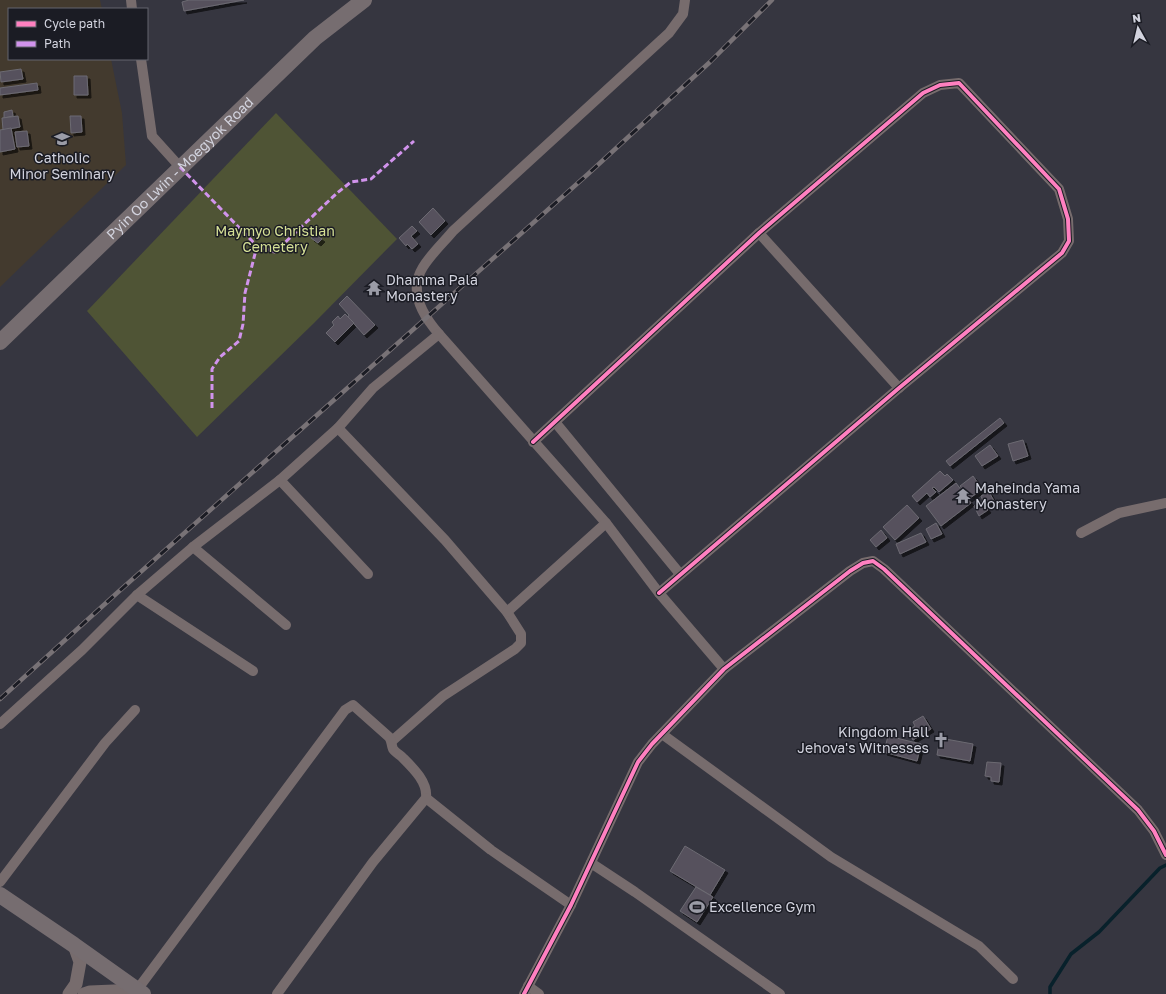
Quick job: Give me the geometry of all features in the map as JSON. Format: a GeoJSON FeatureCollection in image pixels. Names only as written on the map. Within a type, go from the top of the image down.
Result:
{"type":"FeatureCollection","features":[{"type":"Feature","properties":{"kind":"main road","name":"Pyin Oo Lwin - Moegyok Road"},"geometry":{"type":"LineString","coordinates":[[0,342],[315,38],[364,0]]}},
{"type":"Feature","properties":{"kind":"main road"},"geometry":{"type":"LineString","coordinates":[[0,895],[140,992]]}},
{"type":"Feature","properties":{"kind":"street"},"geometry":{"type":"LineString","coordinates":[[685,0],[683,14],[669,33],[454,231],[423,267],[418,281],[418,300],[426,318],[439,334],[606,523],[660,592],[724,669]]}},
{"type":"Feature","properties":{"kind":"street"},"geometry":{"type":"LineString","coordinates":[[141,60],[152,136],[180,167]]}},
{"type":"Feature","properties":{"kind":"street"},"geometry":{"type":"LineString","coordinates":[[533,442],[759,233],[923,93],[940,85],[960,83],[1059,189],[1068,219],[1069,241],[1062,253],[899,388],[660,592]]}},
{"type":"Feature","properties":{"kind":"street"},"geometry":{"type":"LineString","coordinates":[[759,233],[899,388]]}},
{"type":"Feature","properties":{"kind":"street"},"geometry":{"type":"LineString","coordinates":[[0,724],[82,650],[137,595],[193,547],[280,480],[338,428],[373,388],[439,334]]}},
{"type":"Feature","properties":{"kind":"street"},"geometry":{"type":"LineString","coordinates":[[556,422],[680,574]]}},
{"type":"Feature","properties":{"kind":"street"},"geometry":{"type":"LineString","coordinates":[[338,428],[444,540],[507,612],[521,634],[521,643],[515,649],[443,696],[392,741]]}},
{"type":"Feature","properties":{"kind":"street"},"geometry":{"type":"LineString","coordinates":[[280,480],[368,574]]}},
{"type":"Feature","properties":{"kind":"street"},"geometry":{"type":"LineString","coordinates":[[1081,533],[1119,513],[1166,503]]}},
{"type":"Feature","properties":{"kind":"street"},"geometry":{"type":"LineString","coordinates":[[507,612],[606,523]]}},
{"type":"Feature","properties":{"kind":"street"},"geometry":{"type":"LineString","coordinates":[[193,547],[286,624]]}},
{"type":"Feature","properties":{"kind":"street"},"geometry":{"type":"LineString","coordinates":[[540,994],[526,990],[571,905],[638,762],[662,734],[724,669],[850,571],[863,563],[873,561],[884,569],[1138,810],[1154,831],[1166,855]]}},
{"type":"Feature","properties":{"kind":"street"},"geometry":{"type":"LineString","coordinates":[[137,595],[253,671]]}},
{"type":"Feature","properties":{"kind":"street"},"geometry":{"type":"LineString","coordinates":[[84,994],[104,991],[140,992],[345,710],[353,705],[392,741],[393,749],[412,767],[423,783],[427,791],[426,798],[373,862],[277,994]]}},
{"type":"Feature","properties":{"kind":"street"},"geometry":{"type":"LineString","coordinates":[[0,882],[105,743],[135,710]]}},
{"type":"Feature","properties":{"kind":"street"},"geometry":{"type":"LineString","coordinates":[[662,734],[831,857],[979,946],[1013,979]]}},
{"type":"Feature","properties":{"kind":"street"},"geometry":{"type":"LineString","coordinates":[[426,798],[491,850],[571,905]]}},
{"type":"Feature","properties":{"kind":"street"},"geometry":{"type":"LineString","coordinates":[[591,863],[635,892],[780,994]]}},
{"type":"Feature","properties":{"kind":"street"},"geometry":{"type":"LineString","coordinates":[[69,994],[76,984],[80,962],[74,945]]}},
{"type":"Feature","properties":{"kind":"shaded area","name":"Catholic Minor Seminary"},"geometry":{"type":"Polygon","coordinates":[[[0,0],[100,0],[102,8],[8,8],[8,60],[111,60],[122,113],[126,165],[0,287],[0,0]]]}},
{"type":"Feature","properties":{"kind":"green space","name":"Maymyo Christian Cemetery"},"geometry":{"type":"Polygon","coordinates":[[[276,113],[397,239],[314,323],[197,437],[87,311],[276,113]]]}},
{"type":"Feature","properties":{"kind":"building"},"geometry":{"type":"Polygon","coordinates":[[[189,0],[244,0],[184,11],[182,2],[189,0]]]}},
{"type":"Feature","properties":{"kind":"building"},"geometry":{"type":"Polygon","coordinates":[[[21,69],[23,79],[1,82],[0,72],[21,69]]]}},
{"type":"Feature","properties":{"kind":"building"},"geometry":{"type":"Polygon","coordinates":[[[74,76],[87,76],[88,95],[74,95],[74,76]]]}},
{"type":"Feature","properties":{"kind":"building"},"geometry":{"type":"Polygon","coordinates":[[[37,83],[38,90],[0,95],[0,88],[37,83]]]}},
{"type":"Feature","properties":{"kind":"building"},"geometry":{"type":"Polygon","coordinates":[[[12,110],[13,116],[4,118],[4,112],[12,110]]]}},
{"type":"Feature","properties":{"kind":"building"},"geometry":{"type":"Polygon","coordinates":[[[18,116],[20,127],[3,130],[2,118],[18,116]]]}},
{"type":"Feature","properties":{"kind":"building"},"geometry":{"type":"Polygon","coordinates":[[[70,116],[81,116],[82,132],[71,133],[70,116]]]}},
{"type":"Feature","properties":{"kind":"building"},"geometry":{"type":"Polygon","coordinates":[[[11,128],[15,149],[0,152],[0,130],[11,128]]]}},
{"type":"Feature","properties":{"kind":"building"},"geometry":{"type":"Polygon","coordinates":[[[27,131],[29,146],[17,147],[15,132],[27,131]]]}},
{"type":"Feature","properties":{"kind":"building"},"geometry":{"type":"Polygon","coordinates":[[[433,208],[445,221],[431,235],[419,222],[433,208]]]}},
{"type":"Feature","properties":{"kind":"building"},"geometry":{"type":"Polygon","coordinates":[[[412,226],[417,231],[411,236],[418,244],[412,249],[407,244],[406,246],[399,238],[412,226]]]}},
{"type":"Feature","properties":{"kind":"building"},"geometry":{"type":"Polygon","coordinates":[[[315,234],[322,239],[318,243],[311,238],[315,234]]]}},
{"type":"Feature","properties":{"kind":"building"},"geometry":{"type":"Polygon","coordinates":[[[347,296],[375,325],[364,335],[339,304],[347,296]]]}},
{"type":"Feature","properties":{"kind":"building"},"geometry":{"type":"Polygon","coordinates":[[[345,314],[354,323],[335,342],[326,333],[334,325],[332,322],[338,316],[340,319],[345,314]]]}},
{"type":"Feature","properties":{"kind":"building"},"geometry":{"type":"Polygon","coordinates":[[[1000,418],[1004,423],[950,466],[946,461],[1000,418]]]}},
{"type":"Feature","properties":{"kind":"building"},"geometry":{"type":"Polygon","coordinates":[[[1023,440],[1028,456],[1013,461],[1008,444],[1023,440]]]}},
{"type":"Feature","properties":{"kind":"building"},"geometry":{"type":"Polygon","coordinates":[[[990,445],[998,456],[982,466],[975,456],[990,445]]]}},
{"type":"Feature","properties":{"kind":"building"},"geometry":{"type":"Polygon","coordinates":[[[940,471],[945,476],[947,474],[953,480],[939,492],[934,487],[932,488],[936,492],[930,497],[927,493],[917,502],[912,496],[940,471]]]}},
{"type":"Feature","properties":{"kind":"building"},"geometry":{"type":"Polygon","coordinates":[[[973,476],[982,489],[969,499],[960,486],[973,476]]]}},
{"type":"Feature","properties":{"kind":"building"},"geometry":{"type":"Polygon","coordinates":[[[956,483],[971,503],[941,526],[926,506],[956,483]]]}},
{"type":"Feature","properties":{"kind":"building"},"geometry":{"type":"Polygon","coordinates":[[[989,492],[994,501],[985,506],[988,510],[979,516],[974,506],[983,501],[981,496],[989,492]]]}},
{"type":"Feature","properties":{"kind":"building"},"geometry":{"type":"Polygon","coordinates":[[[907,505],[919,518],[895,540],[883,527],[907,505]]]}},
{"type":"Feature","properties":{"kind":"building"},"geometry":{"type":"Polygon","coordinates":[[[936,523],[942,534],[931,539],[926,529],[936,523]]]}},
{"type":"Feature","properties":{"kind":"building"},"geometry":{"type":"Polygon","coordinates":[[[881,530],[887,538],[876,547],[870,540],[881,530]]]}},
{"type":"Feature","properties":{"kind":"building"},"geometry":{"type":"Polygon","coordinates":[[[921,533],[926,542],[900,554],[896,544],[921,533]]]}},
{"type":"Feature","properties":{"kind":"building"},"geometry":{"type":"Polygon","coordinates":[[[923,716],[931,729],[913,740],[907,731],[915,726],[913,722],[923,716]]]}},
{"type":"Feature","properties":{"kind":"building"},"geometry":{"type":"Polygon","coordinates":[[[888,736],[921,744],[917,761],[884,752],[888,736]]]}},
{"type":"Feature","properties":{"kind":"building"},"geometry":{"type":"Polygon","coordinates":[[[940,738],[973,744],[970,761],[937,755],[940,738]]]}},
{"type":"Feature","properties":{"kind":"building"},"geometry":{"type":"Polygon","coordinates":[[[987,762],[1001,763],[999,782],[991,781],[991,777],[985,776],[987,762]]]}},
{"type":"Feature","properties":{"kind":"building"},"geometry":{"type":"Polygon","coordinates":[[[685,846],[725,870],[710,895],[670,871],[685,846]]]}},
{"type":"Feature","properties":{"kind":"building"},"geometry":{"type":"Polygon","coordinates":[[[696,887],[713,897],[697,922],[680,911],[696,887]]]}},
{"type":"Feature","properties":{"kind":"waterway"},"geometry":{"type":"LineString","coordinates":[[1050,994],[1050,987],[1071,954],[1099,932],[1160,868],[1166,865]]}},
{"type":"Feature","properties":{"kind":"railway"},"geometry":{"type":"LineString","coordinates":[[0,699],[588,174],[710,62],[772,0]]}},
{"type":"Feature","properties":{"kind":"marked path"},"geometry":{"type":"LineString","coordinates":[[180,167],[257,246],[275,252],[337,193],[351,182],[371,179],[414,141]]}},
{"type":"Feature","properties":{"kind":"marked path"},"geometry":{"type":"LineString","coordinates":[[212,408],[212,369],[220,357],[239,341],[243,324],[245,293],[257,246]]}},
{"type":"Feature","properties":{"kind":"cycle path"},"geometry":{"type":"LineString","coordinates":[[533,442],[759,233],[923,93],[940,85],[959,83],[1059,189],[1068,219],[1069,241],[1062,253],[899,388],[659,593]]}},
{"type":"Feature","properties":{"kind":"cycle path"},"geometry":{"type":"LineString","coordinates":[[524,994],[571,905],[638,762],[652,744],[724,669],[850,571],[863,563],[873,561],[884,569],[1138,810],[1154,831],[1166,855]]}},
{"type":"Feature","properties":{"kind":"place","name":"Catholic Minor Seminary"},"geometry":{"type":"Point","coordinates":[62,139]}},
{"type":"Feature","properties":{"kind":"place","name":"Dhamma Pala Monastery"},"geometry":{"type":"Point","coordinates":[374,288]}},
{"type":"Feature","properties":{"kind":"place","name":"Maheinda Yama Monastery"},"geometry":{"type":"Point","coordinates":[963,496]}},
{"type":"Feature","properties":{"kind":"place","name":"Kingdom Hall Jehova's Witnesses"},"geometry":{"type":"Point","coordinates":[941,740]}},
{"type":"Feature","properties":{"kind":"place","name":"Excellence Gym"},"geometry":{"type":"Point","coordinates":[697,907]}}]}
